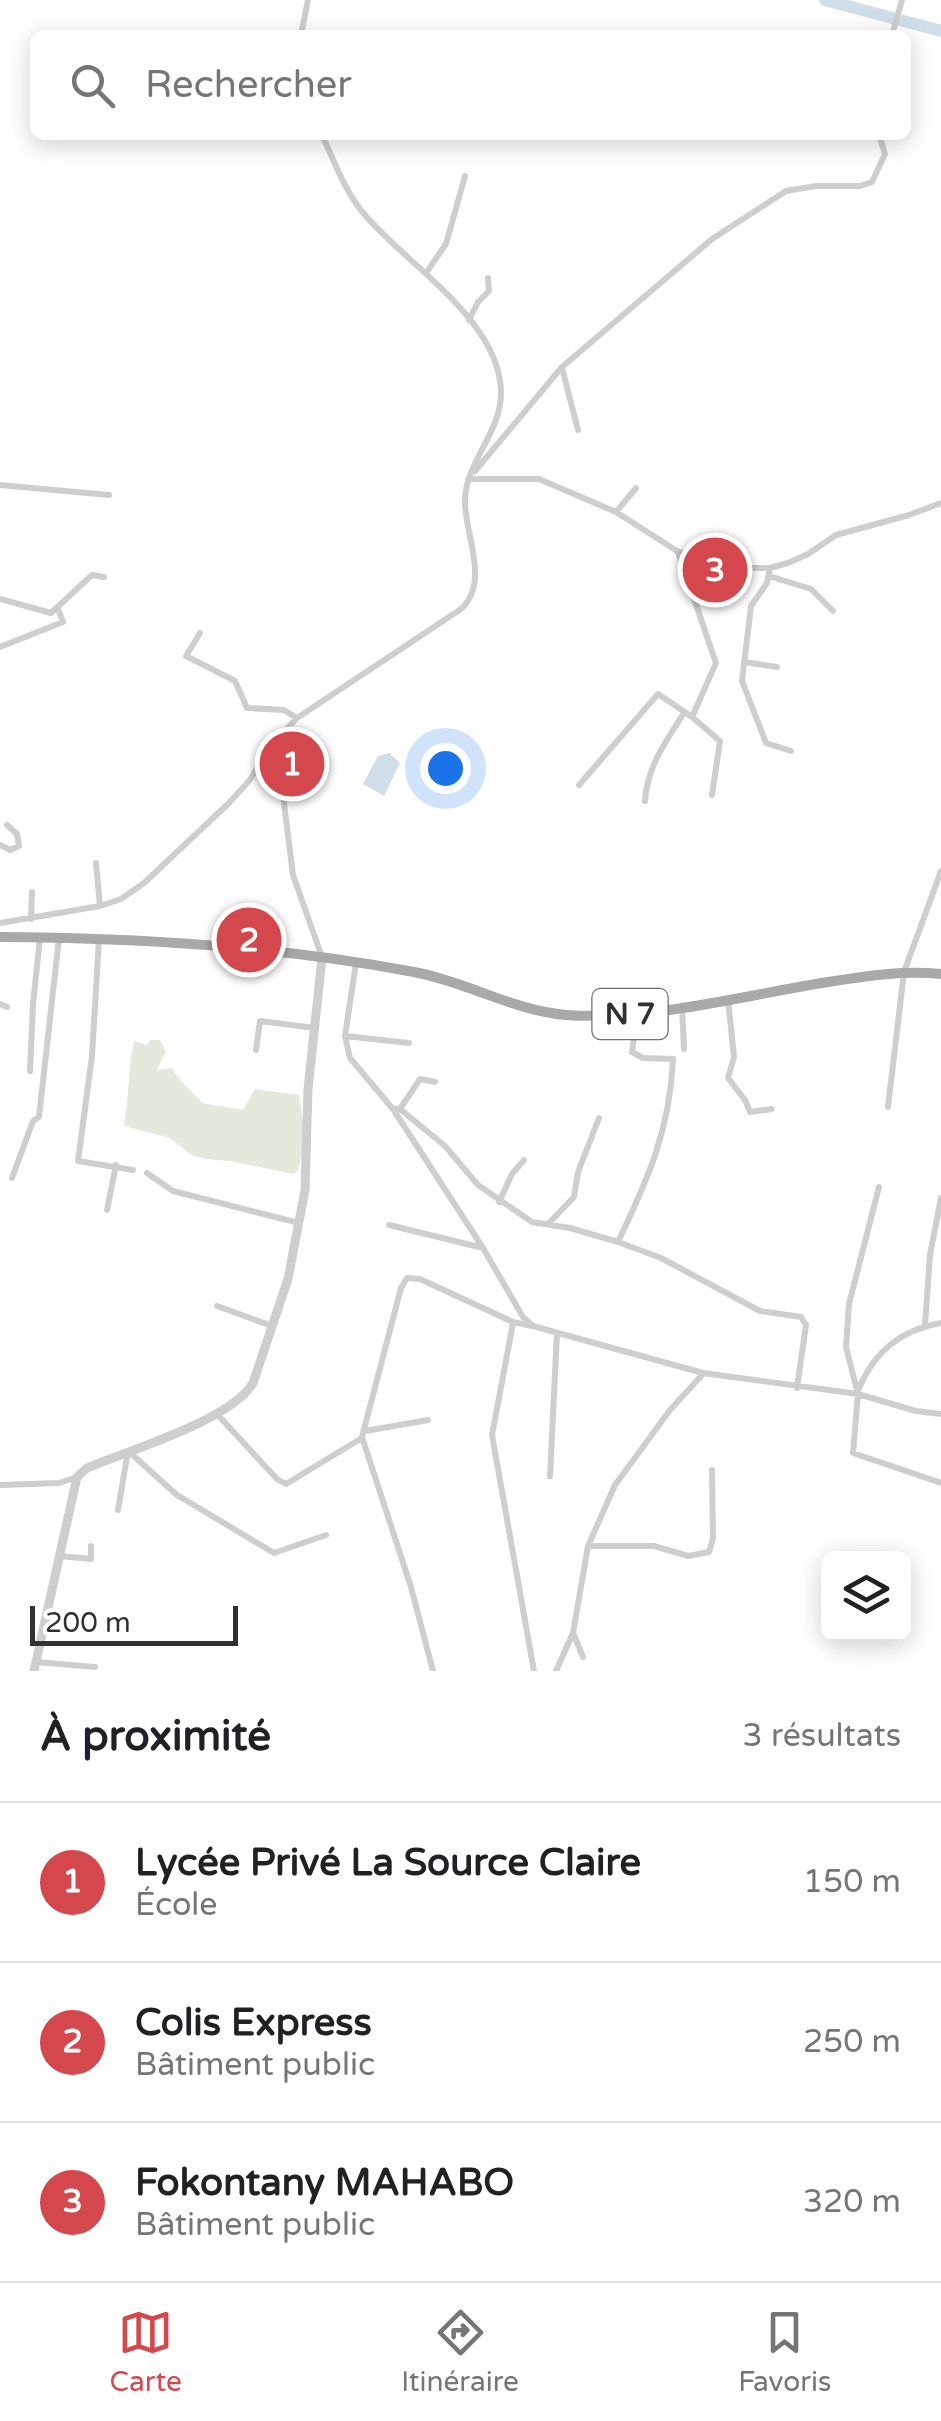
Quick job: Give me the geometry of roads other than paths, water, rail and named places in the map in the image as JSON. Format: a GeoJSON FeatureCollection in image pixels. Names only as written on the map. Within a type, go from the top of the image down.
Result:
{"type":"FeatureCollection","features":[{"type":"Feature","properties":{"kind":"main road","name":"N 7"},"geometry":{"type":"LineString","coordinates":[[0,937],[191,943],[322,958],[430,975],[553,1013],[637,1014],[904,972],[941,974]]}},
{"type":"Feature","properties":{"kind":"street"},"geometry":{"type":"LineString","coordinates":[[302,30],[308,0]]}},
{"type":"Feature","properties":{"kind":"street"},"geometry":{"type":"LineString","coordinates":[[894,30],[902,0]]}},
{"type":"Feature","properties":{"kind":"street"},"geometry":{"type":"LineString","coordinates":[[0,922],[121,899],[144,883],[249,782],[280,735],[297,718],[468,602],[476,575],[466,524],[468,480],[498,418],[502,389],[492,357],[469,320],[426,272],[363,213],[350,195],[324,140]]}},
{"type":"Feature","properties":{"kind":"street"},"geometry":{"type":"LineString","coordinates":[[468,480],[562,367],[712,239],[786,191],[872,182],[885,154],[881,140]]}},
{"type":"Feature","properties":{"kind":"street"},"geometry":{"type":"LineString","coordinates":[[426,272],[446,244],[465,176]]}},
{"type":"Feature","properties":{"kind":"street"},"geometry":{"type":"LineString","coordinates":[[469,320],[489,291],[488,278]]}},
{"type":"Feature","properties":{"kind":"street"},"geometry":{"type":"LineString","coordinates":[[562,367],[578,430]]}},
{"type":"Feature","properties":{"kind":"street"},"geometry":{"type":"LineString","coordinates":[[468,480],[539,479],[616,512],[677,550],[710,564],[770,572],[811,588],[833,610]]}},
{"type":"Feature","properties":{"kind":"street"},"geometry":{"type":"LineString","coordinates":[[0,485],[109,494]]}},
{"type":"Feature","properties":{"kind":"street"},"geometry":{"type":"LineString","coordinates":[[616,512],[636,488]]}},
{"type":"Feature","properties":{"kind":"street"},"geometry":{"type":"LineString","coordinates":[[791,751],[766,742],[742,680],[751,606],[770,572],[836,535],[941,502]]}},
{"type":"Feature","properties":{"kind":"street"},"geometry":{"type":"LineString","coordinates":[[645,802],[646,786],[658,752],[688,715],[716,662],[677,550]]}},
{"type":"Feature","properties":{"kind":"street"},"geometry":{"type":"LineString","coordinates":[[0,599],[40,612],[58,609],[92,575],[104,578]]}},
{"type":"Feature","properties":{"kind":"street"},"geometry":{"type":"LineString","coordinates":[[0,647],[63,622],[58,609]]}},
{"type":"Feature","properties":{"kind":"street"},"geometry":{"type":"LineString","coordinates":[[200,633],[186,656],[235,680],[248,708],[284,710],[297,718]]}},
{"type":"Feature","properties":{"kind":"street"},"geometry":{"type":"LineString","coordinates":[[744,662],[778,667]]}},
{"type":"Feature","properties":{"kind":"street"},"geometry":{"type":"LineString","coordinates":[[579,785],[658,694],[720,741],[712,795]]}},
{"type":"Feature","properties":{"kind":"street"},"geometry":{"type":"LineString","coordinates":[[0,1485],[59,1483],[77,1477],[86,1468],[173,1435],[246,1396],[288,1279],[306,1190],[308,1090],[322,958],[292,876],[280,735]]}},
{"type":"Feature","properties":{"kind":"street"},"geometry":{"type":"LineString","coordinates":[[0,845],[10,850],[18,846],[18,834],[7,826]]}},
{"type":"Feature","properties":{"kind":"street"},"geometry":{"type":"LineString","coordinates":[[96,863],[100,906]]}},
{"type":"Feature","properties":{"kind":"street"},"geometry":{"type":"LineString","coordinates":[[888,1106],[904,972],[941,871]]}},
{"type":"Feature","properties":{"kind":"street"},"geometry":{"type":"LineString","coordinates":[[31,919],[32,892]]}},
{"type":"Feature","properties":{"kind":"street"},"geometry":{"type":"LineString","coordinates":[[30,1071],[40,937]]}},
{"type":"Feature","properties":{"kind":"street"},"geometry":{"type":"LineString","coordinates":[[12,1178],[33,1121],[40,1117],[59,938]]}},
{"type":"Feature","properties":{"kind":"street"},"geometry":{"type":"LineString","coordinates":[[99,938],[92,1056],[78,1161],[132,1170]]}},
{"type":"Feature","properties":{"kind":"street"},"geometry":{"type":"LineString","coordinates":[[356,963],[346,1036],[350,1058],[396,1109],[523,1317],[533,1326]]}},
{"type":"Feature","properties":{"kind":"street"},"geometry":{"type":"LineString","coordinates":[[728,998],[734,1057],[728,1078],[750,1112],[772,1109]]}},
{"type":"Feature","properties":{"kind":"street"},"geometry":{"type":"LineString","coordinates":[[682,1006],[684,1049]]}},
{"type":"Feature","properties":{"kind":"street"},"geometry":{"type":"LineString","coordinates":[[618,1242],[662,1141],[671,1097],[673,1059],[643,1058],[632,1052],[637,1014]]}},
{"type":"Feature","properties":{"kind":"street"},"geometry":{"type":"LineString","coordinates":[[256,1050],[260,1020],[315,1028]]}},
{"type":"Feature","properties":{"kind":"street"},"geometry":{"type":"LineString","coordinates":[[346,1036],[409,1043]]}},
{"type":"Feature","properties":{"kind":"street"},"geometry":{"type":"LineString","coordinates":[[396,1109],[420,1079],[435,1082]]}},
{"type":"Feature","properties":{"kind":"street"},"geometry":{"type":"LineString","coordinates":[[396,1109],[445,1146],[478,1185],[532,1222],[618,1242],[660,1258],[760,1312],[801,1317],[806,1325],[797,1388]]}},
{"type":"Feature","properties":{"kind":"street"},"geometry":{"type":"LineString","coordinates":[[549,1223],[574,1197],[578,1172],[600,1118]]}},
{"type":"Feature","properties":{"kind":"street"},"geometry":{"type":"LineString","coordinates":[[500,1202],[512,1174],[524,1160]]}},
{"type":"Feature","properties":{"kind":"street"},"geometry":{"type":"LineString","coordinates":[[108,1210],[116,1165]]}},
{"type":"Feature","properties":{"kind":"street"},"geometry":{"type":"LineString","coordinates":[[147,1173],[173,1191],[300,1223]]}},
{"type":"Feature","properties":{"kind":"street"},"geometry":{"type":"LineString","coordinates":[[879,1187],[849,1304],[846,1347],[858,1392],[853,1453],[941,1483]]}},
{"type":"Feature","properties":{"kind":"street"},"geometry":{"type":"LineString","coordinates":[[926,1325],[930,1255],[941,1198]]}},
{"type":"Feature","properties":{"kind":"street"},"geometry":{"type":"LineString","coordinates":[[389,1225],[483,1248]]}},
{"type":"Feature","properties":{"kind":"street"},"geometry":{"type":"LineString","coordinates":[[433,1671],[412,1586],[363,1434],[406,1278],[420,1279],[513,1322],[703,1374],[797,1388],[858,1392],[916,1411],[941,1414]]}},
{"type":"Feature","properties":{"kind":"street"},"geometry":{"type":"LineString","coordinates":[[217,1306],[272,1326]]}},
{"type":"Feature","properties":{"kind":"street"},"geometry":{"type":"LineString","coordinates":[[513,1322],[492,1435],[534,1671]]}},
{"type":"Feature","properties":{"kind":"street"},"geometry":{"type":"LineString","coordinates":[[858,1392],[890,1343],[941,1322]]}},
{"type":"Feature","properties":{"kind":"street"},"geometry":{"type":"LineString","coordinates":[[550,1476],[557,1332]]}},
{"type":"Feature","properties":{"kind":"street"},"geometry":{"type":"LineString","coordinates":[[556,1671],[573,1634],[588,1546],[615,1484],[670,1410],[703,1374]]}},
{"type":"Feature","properties":{"kind":"street"},"geometry":{"type":"LineString","coordinates":[[216,1413],[286,1484],[363,1434],[428,1420]]}},
{"type":"Feature","properties":{"kind":"street"},"geometry":{"type":"LineString","coordinates":[[118,1510],[128,1451]]}},
{"type":"Feature","properties":{"kind":"street"},"geometry":{"type":"LineString","coordinates":[[128,1451],[176,1495],[274,1553],[326,1535]]}},
{"type":"Feature","properties":{"kind":"street"},"geometry":{"type":"LineString","coordinates":[[588,1546],[654,1546],[688,1556],[710,1552],[712,1470]]}},
{"type":"Feature","properties":{"kind":"street"},"geometry":{"type":"LineString","coordinates":[[77,1477],[35,1666],[95,1666]]}},
{"type":"Feature","properties":{"kind":"street"},"geometry":{"type":"LineString","coordinates":[[58,1556],[91,1559],[91,1546]]}},
{"type":"Feature","properties":{"kind":"street"},"geometry":{"type":"LineString","coordinates":[[573,1634],[583,1657]]}},
{"type":"Feature","properties":{"kind":"waterway"},"geometry":{"type":"LineString","coordinates":[[825,0],[941,31]]}},
{"type":"Feature","properties":{"kind":"place","name":"Fokontany MAHABO"},"geometry":{"type":"Point","coordinates":[715,570]}},
{"type":"Feature","properties":{"kind":"place","name":"Lycée Privé La Source Claire"},"geometry":{"type":"Point","coordinates":[292,764]}},
{"type":"Feature","properties":{"kind":"place","name":"Colis Express"},"geometry":{"type":"Point","coordinates":[249,940]}}]}
